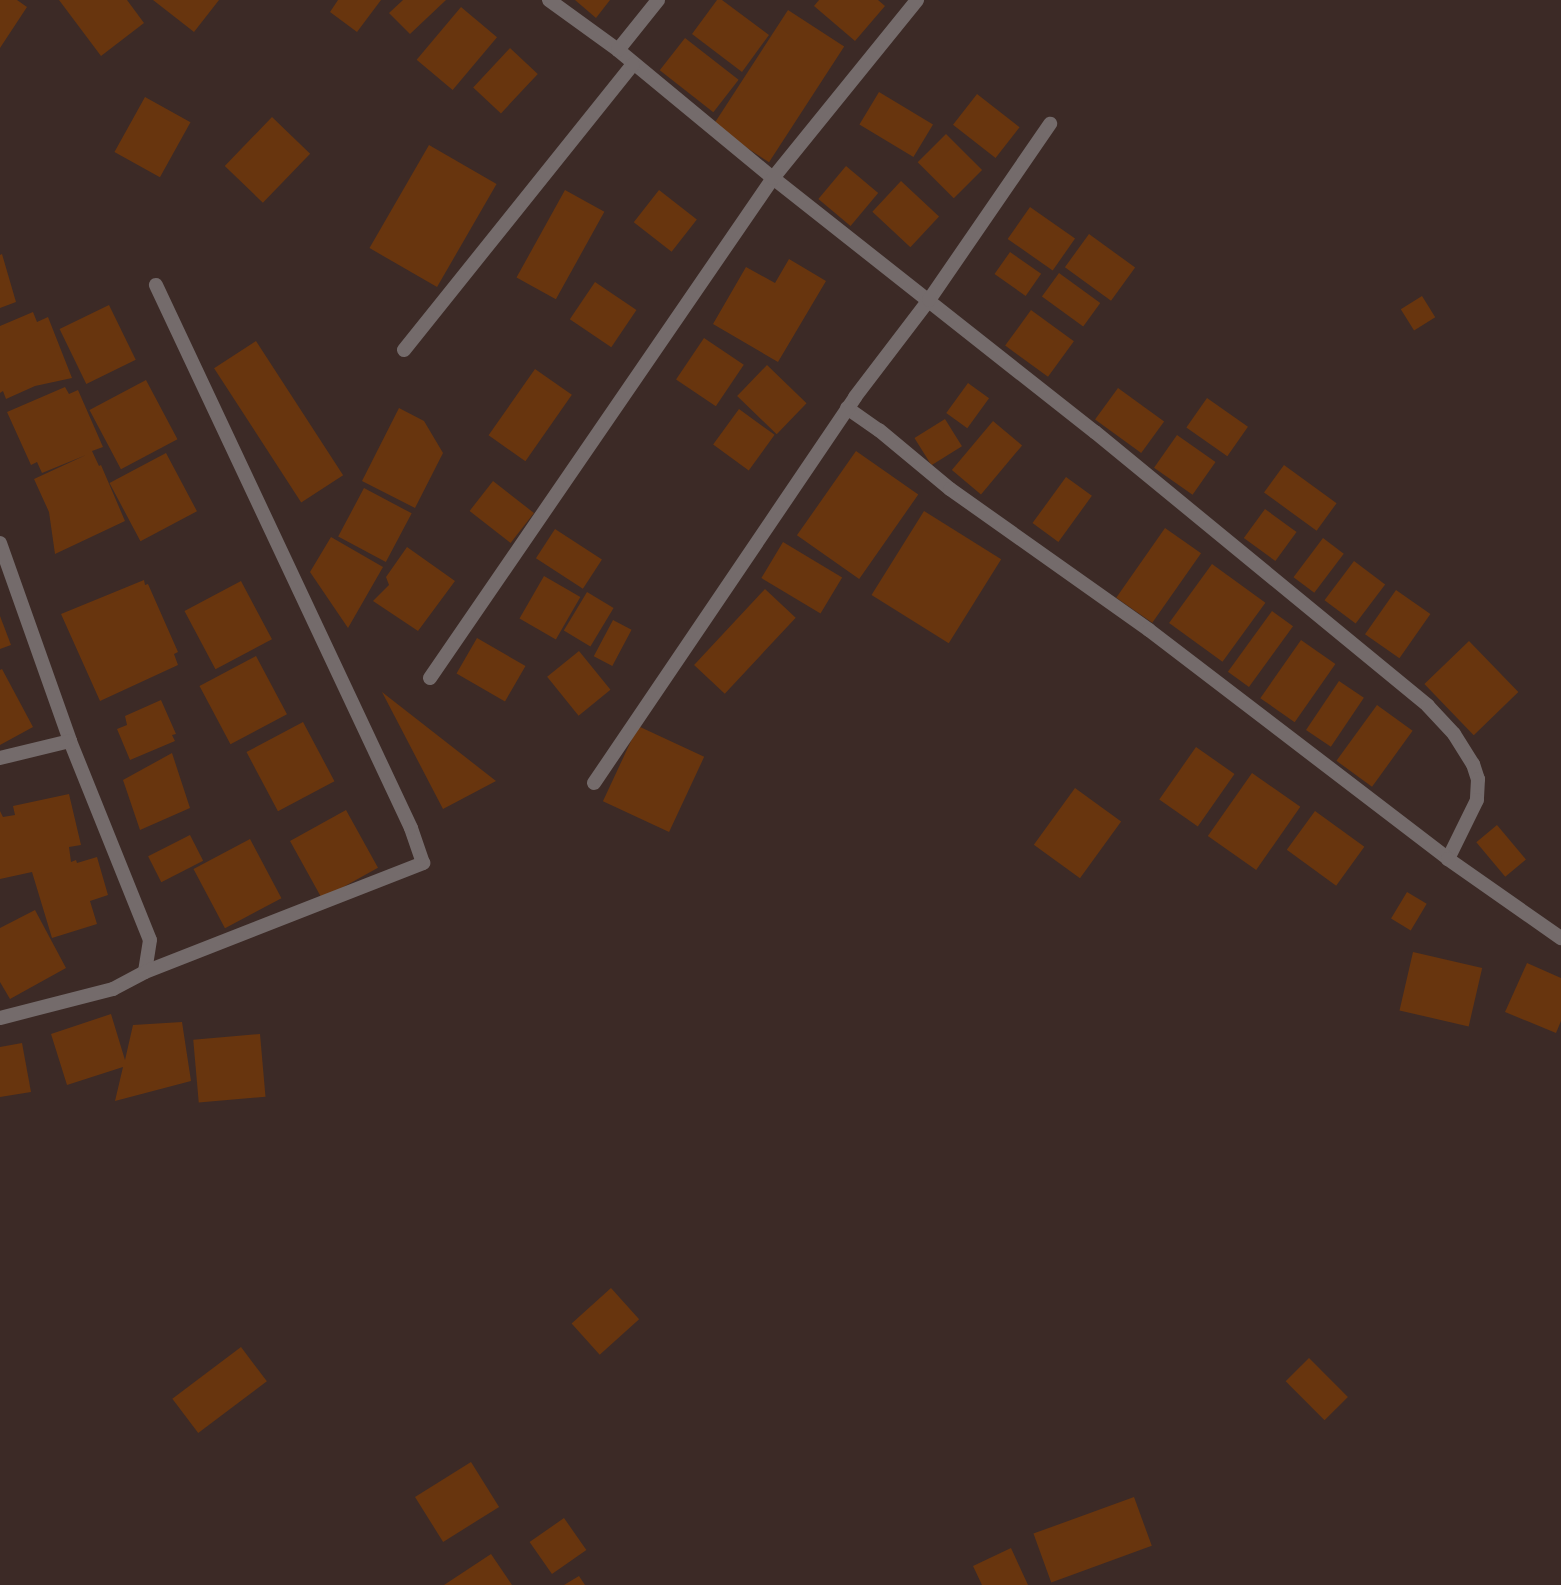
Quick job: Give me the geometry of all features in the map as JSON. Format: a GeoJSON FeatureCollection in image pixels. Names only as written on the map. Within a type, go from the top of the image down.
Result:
{"type":"FeatureCollection","features":[{"type":"Feature","properties":{"kind":"street"},"geometry":{"type":"LineString","coordinates":[[549,0],[618,50],[773,178],[1096,432],[1428,706],[1454,734],[1473,764],[1478,779],[1477,800],[1448,859]]}},
{"type":"Feature","properties":{"kind":"street"},"geometry":{"type":"LineString","coordinates":[[618,50],[658,0]]}},
{"type":"Feature","properties":{"kind":"street"},"geometry":{"type":"LineString","coordinates":[[430,678],[773,178],[917,0]]}},
{"type":"Feature","properties":{"kind":"street"},"geometry":{"type":"LineString","coordinates":[[404,350],[633,64]]}},
{"type":"Feature","properties":{"kind":"street"},"geometry":{"type":"LineString","coordinates":[[594,783],[847,408],[929,300],[1050,124]]}},
{"type":"Feature","properties":{"kind":"street"},"geometry":{"type":"LineString","coordinates":[[0,1018],[113,989],[145,972],[423,863],[405,815],[156,285]]}},
{"type":"Feature","properties":{"kind":"street"},"geometry":{"type":"LineString","coordinates":[[847,408],[879,430],[950,489],[1149,630],[1448,859],[1561,938]]}},
{"type":"Feature","properties":{"kind":"street"},"geometry":{"type":"LineString","coordinates":[[0,543],[70,741],[150,940],[145,972]]}},
{"type":"Feature","properties":{"kind":"street"},"geometry":{"type":"LineString","coordinates":[[0,758],[70,741]]}},
{"type":"Feature","properties":{"kind":"building"},"geometry":{"type":"Polygon","coordinates":[[[0,0],[17,0],[27,7],[0,48],[0,0]]]}},
{"type":"Feature","properties":{"kind":"building"},"geometry":{"type":"Polygon","coordinates":[[[59,0],[127,0],[144,23],[101,56],[59,0]]]}},
{"type":"Feature","properties":{"kind":"building"},"geometry":{"type":"Polygon","coordinates":[[[153,0],[219,0],[194,32],[153,0]]]}},
{"type":"Feature","properties":{"kind":"building"},"geometry":{"type":"Polygon","coordinates":[[[338,0],[381,0],[357,32],[330,12],[338,0]]]}},
{"type":"Feature","properties":{"kind":"building"},"geometry":{"type":"Polygon","coordinates":[[[403,0],[446,0],[410,34],[389,13],[403,0]]]}},
{"type":"Feature","properties":{"kind":"building"},"geometry":{"type":"Polygon","coordinates":[[[575,0],[610,0],[596,18],[575,0]]]}},
{"type":"Feature","properties":{"kind":"building"},"geometry":{"type":"Polygon","coordinates":[[[717,0],[722,0],[769,35],[742,72],[692,34],[717,0]]]}},
{"type":"Feature","properties":{"kind":"building"},"geometry":{"type":"Polygon","coordinates":[[[819,0],[878,0],[885,6],[855,41],[814,6],[819,0]]]}},
{"type":"Feature","properties":{"kind":"building"},"geometry":{"type":"Polygon","coordinates":[[[461,7],[497,37],[453,90],[417,60],[461,7]]]}},
{"type":"Feature","properties":{"kind":"building"},"geometry":{"type":"Polygon","coordinates":[[[788,10],[844,46],[769,162],[713,126],[788,10]]]}},
{"type":"Feature","properties":{"kind":"building"},"geometry":{"type":"Polygon","coordinates":[[[685,38],[739,80],[713,112],[660,70],[685,38]]]}},
{"type":"Feature","properties":{"kind":"building"},"geometry":{"type":"Polygon","coordinates":[[[510,48],[538,74],[501,113],[473,87],[510,48]]]}},
{"type":"Feature","properties":{"kind":"building"},"geometry":{"type":"Polygon","coordinates":[[[879,92],[933,124],[913,157],[859,125],[879,92]]]}},
{"type":"Feature","properties":{"kind":"building"},"geometry":{"type":"Polygon","coordinates":[[[977,94],[1020,127],[996,158],[953,125],[977,94]]]}},
{"type":"Feature","properties":{"kind":"building"},"geometry":{"type":"Polygon","coordinates":[[[145,97],[190,122],[160,177],[114,152],[145,97]]]}},
{"type":"Feature","properties":{"kind":"building"},"geometry":{"type":"Polygon","coordinates":[[[272,117],[310,154],[263,203],[225,166],[272,117]]]}},
{"type":"Feature","properties":{"kind":"building"},"geometry":{"type":"Polygon","coordinates":[[[946,134],[982,170],[954,198],[918,162],[946,134]]]}},
{"type":"Feature","properties":{"kind":"building"},"geometry":{"type":"Polygon","coordinates":[[[429,145],[497,184],[437,287],[370,248],[429,145]]]}},
{"type":"Feature","properties":{"kind":"building"},"geometry":{"type":"Polygon","coordinates":[[[846,166],[878,193],[851,226],[818,199],[846,166]]]}},
{"type":"Feature","properties":{"kind":"building"},"geometry":{"type":"Polygon","coordinates":[[[901,181],[939,216],[910,247],[872,212],[901,181]]]}},
{"type":"Feature","properties":{"kind":"building"},"geometry":{"type":"Polygon","coordinates":[[[565,190],[604,212],[556,299],[517,277],[565,190]]]}},
{"type":"Feature","properties":{"kind":"building"},"geometry":{"type":"Polygon","coordinates":[[[659,190],[697,220],[672,252],[634,222],[659,190]]]}},
{"type":"Feature","properties":{"kind":"building"},"geometry":{"type":"Polygon","coordinates":[[[1030,207],[1075,239],[1053,270],[1008,239],[1030,207]]]}},
{"type":"Feature","properties":{"kind":"building"},"geometry":{"type":"Polygon","coordinates":[[[1089,234],[1135,268],[1111,301],[1065,267],[1089,234]]]}},
{"type":"Feature","properties":{"kind":"building"},"geometry":{"type":"Polygon","coordinates":[[[1010,252],[1041,274],[1026,296],[995,274],[1010,252]]]}},
{"type":"Feature","properties":{"kind":"building"},"geometry":{"type":"Polygon","coordinates":[[[2,254],[16,302],[0,308],[0,255],[2,254]]]}},
{"type":"Feature","properties":{"kind":"building"},"geometry":{"type":"Polygon","coordinates":[[[789,259],[826,281],[778,362],[713,324],[746,267],[775,283],[789,259]]]}},
{"type":"Feature","properties":{"kind":"building"},"geometry":{"type":"Polygon","coordinates":[[[1059,273],[1100,303],[1083,326],[1042,296],[1059,273]]]}},
{"type":"Feature","properties":{"kind":"building"},"geometry":{"type":"Polygon","coordinates":[[[595,282],[636,310],[611,347],[570,319],[595,282]]]}},
{"type":"Feature","properties":{"kind":"building"},"geometry":{"type":"Polygon","coordinates":[[[1422,296],[1435,317],[1414,330],[1401,309],[1422,296]]]}},
{"type":"Feature","properties":{"kind":"building"},"geometry":{"type":"Polygon","coordinates":[[[109,305],[136,360],[86,384],[60,329],[109,305]]]}},
{"type":"Feature","properties":{"kind":"building"},"geometry":{"type":"Polygon","coordinates":[[[1031,310],[1074,341],[1048,377],[1005,346],[1031,310]]]}},
{"type":"Feature","properties":{"kind":"building"},"geometry":{"type":"Polygon","coordinates":[[[33,312],[37,322],[48,317],[72,378],[35,386],[6,399],[3,391],[0,393],[0,326],[33,312]]]}},
{"type":"Feature","properties":{"kind":"building"},"geometry":{"type":"Polygon","coordinates":[[[704,338],[744,365],[716,406],[676,379],[704,338]]]}},
{"type":"Feature","properties":{"kind":"building"},"geometry":{"type":"Polygon","coordinates":[[[256,341],[343,475],[301,502],[214,368],[256,341]]]}},
{"type":"Feature","properties":{"kind":"building"},"geometry":{"type":"Polygon","coordinates":[[[767,365],[807,403],[777,434],[737,396],[767,365]]]}},
{"type":"Feature","properties":{"kind":"building"},"geometry":{"type":"Polygon","coordinates":[[[535,369],[572,395],[525,461],[489,435],[535,369]]]}},
{"type":"Feature","properties":{"kind":"building"},"geometry":{"type":"Polygon","coordinates":[[[146,380],[177,439],[121,469],[89,410],[146,380]]]}},
{"type":"Feature","properties":{"kind":"building"},"geometry":{"type":"Polygon","coordinates":[[[968,383],[989,398],[967,428],[946,413],[968,383]]]}},
{"type":"Feature","properties":{"kind":"building"},"geometry":{"type":"Polygon","coordinates":[[[65,387],[69,394],[78,390],[103,447],[92,451],[99,466],[101,465],[125,521],[55,554],[49,512],[34,479],[86,455],[42,473],[37,462],[31,465],[7,412],[65,387]]]}},
{"type":"Feature","properties":{"kind":"building"},"geometry":{"type":"Polygon","coordinates":[[[1118,388],[1164,422],[1141,453],[1095,420],[1118,388]]]}},
{"type":"Feature","properties":{"kind":"building"},"geometry":{"type":"Polygon","coordinates":[[[1207,398],[1248,427],[1227,456],[1186,427],[1207,398]]]}},
{"type":"Feature","properties":{"kind":"building"},"geometry":{"type":"Polygon","coordinates":[[[399,408],[424,421],[443,453],[415,508],[362,481],[399,408]]]}},
{"type":"Feature","properties":{"kind":"building"},"geometry":{"type":"Polygon","coordinates":[[[739,409],[775,435],[749,470],[713,445],[739,409]]]}},
{"type":"Feature","properties":{"kind":"building"},"geometry":{"type":"Polygon","coordinates":[[[945,419],[962,446],[931,465],[914,438],[945,419]]]}},
{"type":"Feature","properties":{"kind":"building"},"geometry":{"type":"Polygon","coordinates":[[[993,421],[1022,445],[981,494],[952,470],[993,421]]]}},
{"type":"Feature","properties":{"kind":"building"},"geometry":{"type":"Polygon","coordinates":[[[1177,435],[1216,462],[1193,495],[1154,468],[1177,435]]]}},
{"type":"Feature","properties":{"kind":"building"},"geometry":{"type":"Polygon","coordinates":[[[856,451],[918,495],[859,579],[797,535],[856,451]]]}},
{"type":"Feature","properties":{"kind":"building"},"geometry":{"type":"Polygon","coordinates":[[[166,453],[197,511],[140,541],[109,483],[166,453]]]}},
{"type":"Feature","properties":{"kind":"building"},"geometry":{"type":"Polygon","coordinates":[[[1284,465],[1337,503],[1317,531],[1264,493],[1284,465]]]}},
{"type":"Feature","properties":{"kind":"building"},"geometry":{"type":"Polygon","coordinates":[[[1066,477],[1092,496],[1058,542],[1032,523],[1066,477]]]}},
{"type":"Feature","properties":{"kind":"building"},"geometry":{"type":"Polygon","coordinates":[[[493,481],[534,513],[511,543],[470,511],[493,481]]]}},
{"type":"Feature","properties":{"kind":"building"},"geometry":{"type":"Polygon","coordinates":[[[364,488],[412,513],[386,562],[338,537],[364,488]]]}},
{"type":"Feature","properties":{"kind":"building"},"geometry":{"type":"Polygon","coordinates":[[[1265,509],[1297,532],[1275,561],[1244,538],[1265,509]]]}},
{"type":"Feature","properties":{"kind":"building"},"geometry":{"type":"Polygon","coordinates":[[[924,511],[1001,559],[949,643],[872,595],[924,511]]]}},
{"type":"Feature","properties":{"kind":"building"},"geometry":{"type":"Polygon","coordinates":[[[1165,528],[1201,553],[1152,623],[1116,598],[1165,528]]]}},
{"type":"Feature","properties":{"kind":"building"},"geometry":{"type":"Polygon","coordinates":[[[555,529],[602,559],[583,589],[536,558],[555,529]]]}},
{"type":"Feature","properties":{"kind":"building"},"geometry":{"type":"Polygon","coordinates":[[[331,537],[383,567],[348,628],[310,572],[331,537]]]}},
{"type":"Feature","properties":{"kind":"building"},"geometry":{"type":"Polygon","coordinates":[[[1323,538],[1344,554],[1314,593],[1294,577],[1323,538]]]}},
{"type":"Feature","properties":{"kind":"building"},"geometry":{"type":"Polygon","coordinates":[[[783,542],[842,578],[821,614],[761,578],[783,542]]]}},
{"type":"Feature","properties":{"kind":"building"},"geometry":{"type":"Polygon","coordinates":[[[407,547],[455,581],[418,631],[373,601],[389,585],[386,577],[407,547]]]}},
{"type":"Feature","properties":{"kind":"building"},"geometry":{"type":"Polygon","coordinates":[[[1354,561],[1385,584],[1356,624],[1325,600],[1354,561]]]}},
{"type":"Feature","properties":{"kind":"building"},"geometry":{"type":"Polygon","coordinates":[[[1212,564],[1265,603],[1222,662],[1169,623],[1212,564]]]}},
{"type":"Feature","properties":{"kind":"building"},"geometry":{"type":"Polygon","coordinates":[[[544,576],[580,597],[556,639],[520,618],[544,576]]]}},
{"type":"Feature","properties":{"kind":"building"},"geometry":{"type":"Polygon","coordinates":[[[144,580],[178,652],[174,654],[178,665],[100,701],[61,614],[144,580]]]}},
{"type":"Feature","properties":{"kind":"building"},"geometry":{"type":"Polygon","coordinates":[[[241,581],[272,639],[215,669],[184,611],[241,581]]]}},
{"type":"Feature","properties":{"kind":"building"},"geometry":{"type":"Polygon","coordinates":[[[765,589],[796,618],[725,694],[694,665],[765,589]]]}},
{"type":"Feature","properties":{"kind":"building"},"geometry":{"type":"Polygon","coordinates":[[[1396,590],[1430,614],[1399,658],[1365,634],[1396,590]]]}},
{"type":"Feature","properties":{"kind":"building"},"geometry":{"type":"Polygon","coordinates":[[[587,592],[614,608],[590,647],[564,631],[587,592]]]}},
{"type":"Feature","properties":{"kind":"building"},"geometry":{"type":"Polygon","coordinates":[[[1272,611],[1293,626],[1249,687],[1228,672],[1272,611]]]}},
{"type":"Feature","properties":{"kind":"building"},"geometry":{"type":"Polygon","coordinates":[[[0,616],[11,645],[0,649],[0,616]]]}},
{"type":"Feature","properties":{"kind":"building"},"geometry":{"type":"Polygon","coordinates":[[[613,620],[632,630],[612,666],[594,656],[613,620]]]}},
{"type":"Feature","properties":{"kind":"building"},"geometry":{"type":"Polygon","coordinates":[[[477,638],[525,666],[505,702],[456,674],[477,638]]]}},
{"type":"Feature","properties":{"kind":"building"},"geometry":{"type":"Polygon","coordinates":[[[1301,640],[1335,664],[1295,722],[1260,698],[1301,640]]]}},
{"type":"Feature","properties":{"kind":"building"},"geometry":{"type":"Polygon","coordinates":[[[1469,641],[1518,692],[1474,735],[1424,684],[1469,641]]]}},
{"type":"Feature","properties":{"kind":"building"},"geometry":{"type":"Polygon","coordinates":[[[579,651],[610,690],[579,716],[547,677],[579,651]]]}},
{"type":"Feature","properties":{"kind":"building"},"geometry":{"type":"Polygon","coordinates":[[[256,656],[287,714],[230,744],[199,686],[256,656]]]}},
{"type":"Feature","properties":{"kind":"building"},"geometry":{"type":"Polygon","coordinates":[[[2,669],[33,727],[0,745],[0,670],[2,669]]]}},
{"type":"Feature","properties":{"kind":"building"},"geometry":{"type":"Polygon","coordinates":[[[1339,681],[1364,698],[1331,747],[1306,730],[1339,681]]]}},
{"type":"Feature","properties":{"kind":"building"},"geometry":{"type":"Polygon","coordinates":[[[382,692],[496,781],[443,809],[382,692]]]}},
{"type":"Feature","properties":{"kind":"building"},"geometry":{"type":"Polygon","coordinates":[[[161,700],[176,734],[172,735],[175,741],[130,760],[117,729],[127,725],[125,716],[161,700]]]}},
{"type":"Feature","properties":{"kind":"building"},"geometry":{"type":"Polygon","coordinates":[[[1377,705],[1413,731],[1372,787],[1336,761],[1377,705]]]}},
{"type":"Feature","properties":{"kind":"building"},"geometry":{"type":"Polygon","coordinates":[[[303,722],[334,781],[278,811],[246,752],[303,722]]]}},
{"type":"Feature","properties":{"kind":"building"},"geometry":{"type":"Polygon","coordinates":[[[638,726],[704,757],[669,832],[603,801],[638,726]]]}},
{"type":"Feature","properties":{"kind":"building"},"geometry":{"type":"Polygon","coordinates":[[[1196,747],[1235,774],[1198,826],[1159,799],[1196,747]]]}},
{"type":"Feature","properties":{"kind":"building"},"geometry":{"type":"Polygon","coordinates":[[[172,753],[190,808],[140,830],[123,780],[172,753]]]}},
{"type":"Feature","properties":{"kind":"building"},"geometry":{"type":"Polygon","coordinates":[[[1252,773],[1300,807],[1256,870],[1208,836],[1252,773]]]}},
{"type":"Feature","properties":{"kind":"building"},"geometry":{"type":"Polygon","coordinates":[[[1075,788],[1121,822],[1080,878],[1034,845],[1075,788]]]}},
{"type":"Feature","properties":{"kind":"building"},"geometry":{"type":"Polygon","coordinates":[[[69,794],[81,845],[69,847],[71,862],[76,860],[77,863],[97,857],[108,895],[90,901],[97,924],[52,938],[32,872],[0,879],[0,811],[3,817],[15,815],[13,806],[69,794]]]}},
{"type":"Feature","properties":{"kind":"building"},"geometry":{"type":"Polygon","coordinates":[[[346,810],[378,868],[322,899],[290,841],[346,810]]]}},
{"type":"Feature","properties":{"kind":"building"},"geometry":{"type":"Polygon","coordinates":[[[1315,811],[1364,847],[1336,886],[1287,850],[1315,811]]]}},
{"type":"Feature","properties":{"kind":"building"},"geometry":{"type":"Polygon","coordinates":[[[1497,825],[1526,859],[1505,877],[1476,842],[1497,825]]]}},
{"type":"Feature","properties":{"kind":"building"},"geometry":{"type":"Polygon","coordinates":[[[190,835],[203,861],[161,882],[148,856],[190,835]]]}},
{"type":"Feature","properties":{"kind":"building"},"geometry":{"type":"Polygon","coordinates":[[[250,839],[281,898],[225,928],[193,869],[250,839]]]}},
{"type":"Feature","properties":{"kind":"building"},"geometry":{"type":"Polygon","coordinates":[[[1407,892],[1427,904],[1411,930],[1391,919],[1407,892]]]}},
{"type":"Feature","properties":{"kind":"building"},"geometry":{"type":"Polygon","coordinates":[[[35,910],[66,968],[10,999],[0,982],[0,928],[35,910]]]}},
{"type":"Feature","properties":{"kind":"building"},"geometry":{"type":"Polygon","coordinates":[[[1413,952],[1482,968],[1469,1026],[1400,1010],[1413,952]]]}},
{"type":"Feature","properties":{"kind":"building"},"geometry":{"type":"Polygon","coordinates":[[[1527,963],[1561,978],[1561,1021],[1556,1033],[1505,1012],[1527,963]]]}},
{"type":"Feature","properties":{"kind":"building"},"geometry":{"type":"Polygon","coordinates":[[[111,1014],[125,1060],[133,1025],[182,1022],[191,1081],[115,1101],[123,1067],[67,1085],[51,1034],[111,1014]]]}},
{"type":"Feature","properties":{"kind":"building"},"geometry":{"type":"Polygon","coordinates":[[[260,1034],[265,1097],[199,1103],[193,1040],[260,1034]]]}},
{"type":"Feature","properties":{"kind":"building"},"geometry":{"type":"Polygon","coordinates":[[[22,1043],[31,1092],[0,1097],[0,1047],[22,1043]]]}},
{"type":"Feature","properties":{"kind":"building"},"geometry":{"type":"Polygon","coordinates":[[[611,1288],[639,1319],[600,1355],[572,1323],[611,1288]]]}},
{"type":"Feature","properties":{"kind":"building"},"geometry":{"type":"Polygon","coordinates":[[[241,1347],[267,1381],[198,1433],[172,1399],[241,1347]]]}},
{"type":"Feature","properties":{"kind":"building"},"geometry":{"type":"Polygon","coordinates":[[[1309,1358],[1348,1397],[1325,1420],[1286,1381],[1309,1358]]]}},
{"type":"Feature","properties":{"kind":"building"},"geometry":{"type":"Polygon","coordinates":[[[471,1462],[499,1507],[443,1542],[415,1497],[471,1462]]]}},
{"type":"Feature","properties":{"kind":"building"},"geometry":{"type":"Polygon","coordinates":[[[1134,1497],[1152,1546],[1051,1582],[1033,1534],[1134,1497]]]}},
{"type":"Feature","properties":{"kind":"building"},"geometry":{"type":"Polygon","coordinates":[[[564,1518],[586,1550],[552,1574],[530,1542],[564,1518]]]}},
{"type":"Feature","properties":{"kind":"building"},"geometry":{"type":"Polygon","coordinates":[[[1011,1548],[1028,1585],[982,1585],[973,1566],[1011,1548]]]}},
{"type":"Feature","properties":{"kind":"building"},"geometry":{"type":"Polygon","coordinates":[[[491,1554],[512,1585],[444,1585],[491,1554]]]}},
{"type":"Feature","properties":{"kind":"building"},"geometry":{"type":"Polygon","coordinates":[[[579,1576],[585,1585],[564,1585],[579,1576]]]}}]}
